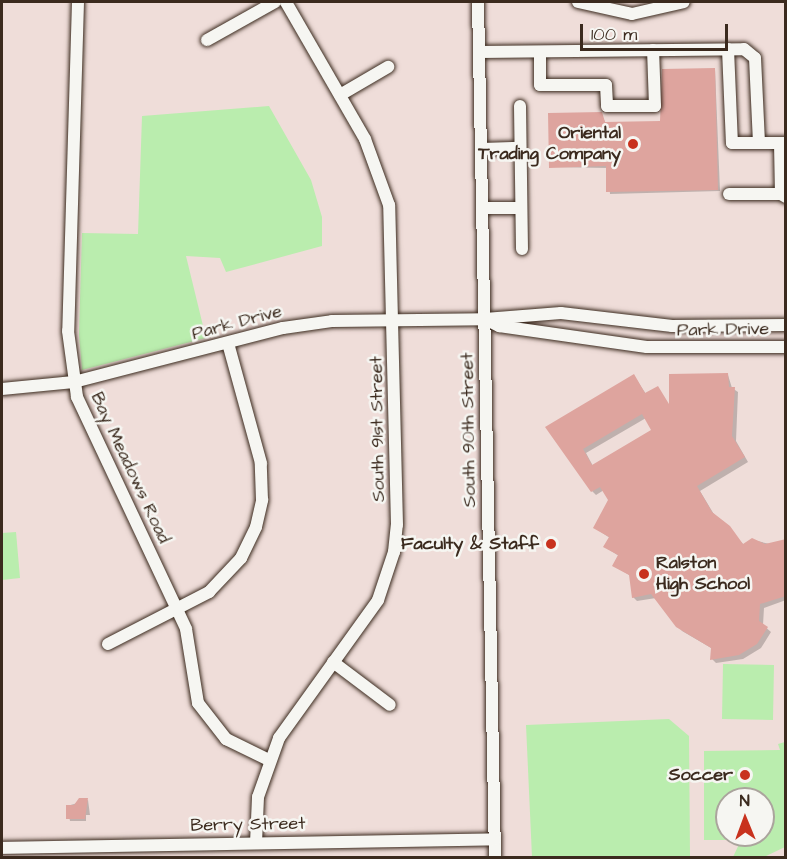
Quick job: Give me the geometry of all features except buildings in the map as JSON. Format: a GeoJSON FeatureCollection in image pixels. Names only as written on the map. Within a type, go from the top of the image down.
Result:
{"type":"FeatureCollection","features":[{"type":"Feature","properties":{"kind":"street","name":"Bay Meadows Road"},"geometry":{"type":"LineString","coordinates":[[78,2],[68,331],[74,382],[88,426],[177,610],[189,641],[194,692],[206,718],[231,743],[269,760]]}},
{"type":"Feature","properties":{"kind":"street"},"geometry":{"type":"LineString","coordinates":[[207,40],[275,2]]}},
{"type":"Feature","properties":{"kind":"street","name":"South 91st Street"},"geometry":{"type":"LineString","coordinates":[[256,843],[258,797],[269,760],[286,724],[378,600],[394,552],[394,320],[389,205],[375,160],[286,2]]}},
{"type":"Feature","properties":{"kind":"street","name":"South 90th Street"},"geometry":{"type":"LineString","coordinates":[[478,2],[495,858]]}},
{"type":"Feature","properties":{"kind":"street"},"geometry":{"type":"LineString","coordinates":[[578,2],[632,14],[684,2]]}},
{"type":"Feature","properties":{"kind":"street"},"geometry":{"type":"LineString","coordinates":[[728,49],[732,143],[783,143],[783,195],[729,194]]}},
{"type":"Feature","properties":{"kind":"street"},"geometry":{"type":"LineString","coordinates":[[479,52],[744,49],[755,58],[759,143]]}},
{"type":"Feature","properties":{"kind":"street"},"geometry":{"type":"LineString","coordinates":[[540,52],[540,85],[606,84],[607,106],[655,106],[652,50]]}},
{"type":"Feature","properties":{"kind":"street"},"geometry":{"type":"LineString","coordinates":[[340,95],[388,67]]}},
{"type":"Feature","properties":{"kind":"street"},"geometry":{"type":"LineString","coordinates":[[520,106],[522,249]]}},
{"type":"Feature","properties":{"kind":"street"},"geometry":{"type":"LineString","coordinates":[[482,149],[520,148]]}},
{"type":"Feature","properties":{"kind":"street"},"geometry":{"type":"LineString","coordinates":[[483,208],[521,208]]}},
{"type":"Feature","properties":{"kind":"street","name":"Park Drive"},"geometry":{"type":"LineString","coordinates":[[2,389],[74,382],[308,323],[485,319],[561,313],[672,326],[786,325]]}},
{"type":"Feature","properties":{"kind":"street","name":"Park Drive"},"geometry":{"type":"LineString","coordinates":[[485,319],[498,326],[646,347],[786,347]]}},
{"type":"Feature","properties":{"kind":"street"},"geometry":{"type":"LineString","coordinates":[[108,644],[209,592],[231,570],[250,543],[260,511],[261,463],[228,343]]}},
{"type":"Feature","properties":{"kind":"street"},"geometry":{"type":"LineString","coordinates":[[333,662],[390,705]]}},
{"type":"Feature","properties":{"kind":"street","name":"Berry Street"},"geometry":{"type":"LineString","coordinates":[[2,848],[495,839]]}},
{"type":"Feature","properties":{"kind":"green space"},"geometry":{"type":"Polygon","coordinates":[[[269,106],[311,180],[322,217],[322,246],[226,272],[220,258],[186,256],[206,338],[82,370],[79,335],[82,233],[138,234],[142,116],[269,106]]]}},
{"type":"Feature","properties":{"kind":"green space"},"geometry":{"type":"Polygon","coordinates":[[[16,532],[20,578],[2,580],[2,533],[16,532]]]}},
{"type":"Feature","properties":{"kind":"green space"},"geometry":{"type":"Polygon","coordinates":[[[723,664],[774,665],[773,720],[722,719],[723,664]]]}},
{"type":"Feature","properties":{"kind":"green space"},"geometry":{"type":"Polygon","coordinates":[[[669,719],[689,736],[690,857],[532,857],[526,725],[669,719]]]}},
{"type":"Feature","properties":{"kind":"green space","name":"Soccer"},"geometry":{"type":"Polygon","coordinates":[[[785,742],[785,847],[764,857],[733,857],[738,847],[775,847],[775,787],[715,787],[715,840],[704,840],[704,751],[780,750],[778,744],[785,742]]]}},
{"type":"Feature","properties":{"kind":"place","name":"Oriental Trading Company"},"geometry":{"type":"Point","coordinates":[633,144]}},
{"type":"Feature","properties":{"kind":"place","name":"Faculty & Staff"},"geometry":{"type":"Point","coordinates":[551,544]}},
{"type":"Feature","properties":{"kind":"place","name":"Ralston High School"},"geometry":{"type":"Point","coordinates":[644,574]}},
{"type":"Feature","properties":{"kind":"place","name":"Soccer"},"geometry":{"type":"Point","coordinates":[745,775]}}]}
